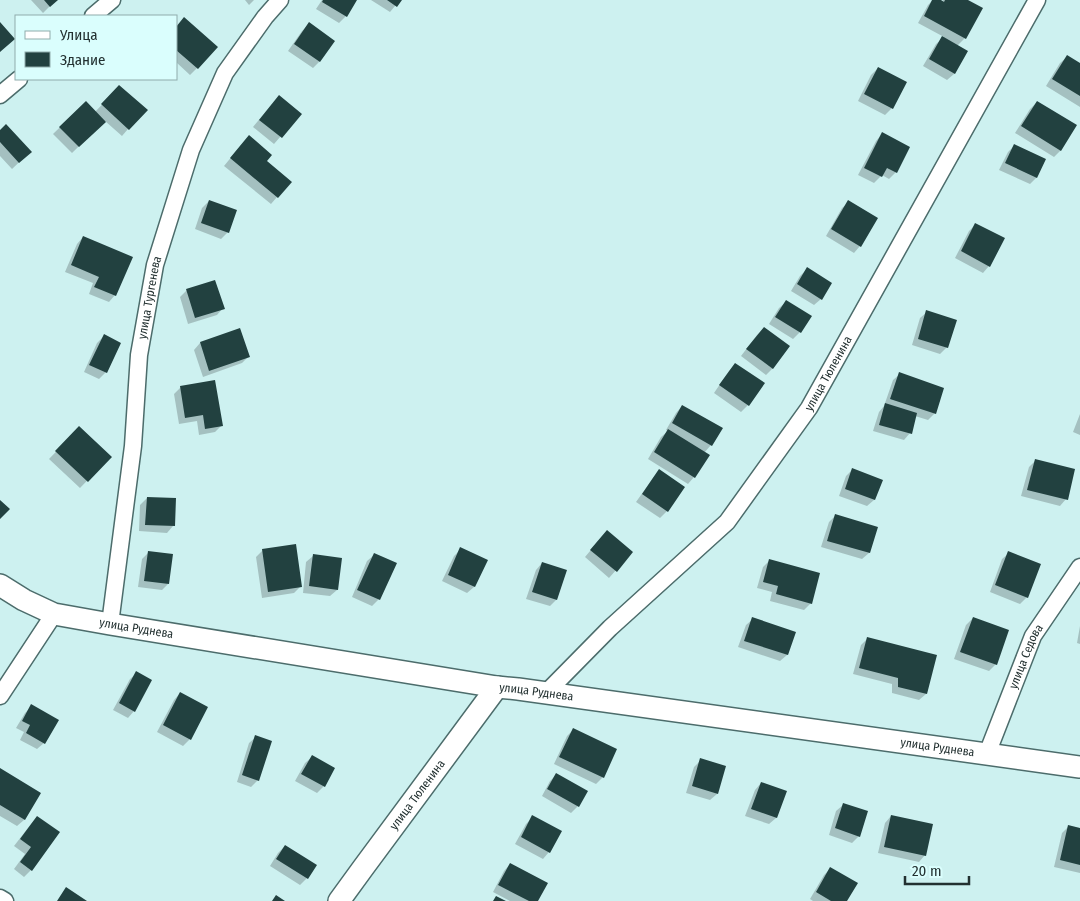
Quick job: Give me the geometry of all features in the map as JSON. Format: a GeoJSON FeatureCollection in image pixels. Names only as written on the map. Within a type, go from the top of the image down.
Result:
{"type":"FeatureCollection","features":[{"type":"Feature","properties":{"kind":"street"},"geometry":{"type":"LineString","coordinates":[[94,15],[112,0]]}},
{"type":"Feature","properties":{"kind":"street","name":"улица Тургенева"},"geometry":{"type":"LineString","coordinates":[[110,624],[133,446],[139,355],[155,265],[191,150],[225,73],[265,17],[280,0]]}},
{"type":"Feature","properties":{"kind":"street","name":"улица Тюленина"},"geometry":{"type":"LineString","coordinates":[[546,693],[610,628],[727,522],[809,408],[1037,0]]}},
{"type":"Feature","properties":{"kind":"street"},"geometry":{"type":"LineString","coordinates":[[0,95],[18,80]]}},
{"type":"Feature","properties":{"kind":"street","name":"улица Седова"},"geometry":{"type":"LineString","coordinates":[[987,754],[1033,636],[1080,567]]}},
{"type":"Feature","properties":{"kind":"street","name":"улица Руднева"},"geometry":{"type":"LineString","coordinates":[[0,585],[24,600],[54,614],[110,624],[497,687],[1080,767]]}},
{"type":"Feature","properties":{"kind":"street"},"geometry":{"type":"LineString","coordinates":[[0,696],[54,614]]}},
{"type":"Feature","properties":{"kind":"street","name":"улица Тюленина"},"geometry":{"type":"LineString","coordinates":[[339,901],[497,687]]}},
{"type":"Feature","properties":{"kind":"street"},"geometry":{"type":"LineString","coordinates":[[0,898],[5,901]]}},
{"type":"Feature","properties":{"kind":"building"},"geometry":{"type":"Polygon","coordinates":[[[44,0],[58,0],[50,7],[44,0]]]}},
{"type":"Feature","properties":{"kind":"building"},"geometry":{"type":"Polygon","coordinates":[[[323,0],[357,0],[347,17],[322,2],[323,0]]]}},
{"type":"Feature","properties":{"kind":"building"},"geometry":{"type":"Polygon","coordinates":[[[387,0],[402,0],[397,7],[387,0]]]}},
{"type":"Feature","properties":{"kind":"building"},"geometry":{"type":"Polygon","coordinates":[[[932,0],[944,2],[945,0],[968,0],[983,8],[966,39],[924,16],[932,0]]]}},
{"type":"Feature","properties":{"kind":"building"},"geometry":{"type":"Polygon","coordinates":[[[184,17],[218,47],[198,69],[178,52],[178,24],[184,17]]]}},
{"type":"Feature","properties":{"kind":"building"},"geometry":{"type":"Polygon","coordinates":[[[0,22],[15,39],[0,52],[0,22]]]}},
{"type":"Feature","properties":{"kind":"building"},"geometry":{"type":"Polygon","coordinates":[[[309,22],[335,41],[320,62],[294,44],[309,22]]]}},
{"type":"Feature","properties":{"kind":"building"},"geometry":{"type":"Polygon","coordinates":[[[942,36],[968,51],[955,74],[929,59],[942,36]]]}},
{"type":"Feature","properties":{"kind":"building"},"geometry":{"type":"Polygon","coordinates":[[[1067,55],[1080,63],[1080,96],[1052,79],[1067,55]]]}},
{"type":"Feature","properties":{"kind":"building"},"geometry":{"type":"Polygon","coordinates":[[[878,67],[907,82],[893,109],[864,94],[878,67]]]}},
{"type":"Feature","properties":{"kind":"building"},"geometry":{"type":"Polygon","coordinates":[[[119,85],[148,110],[129,130],[101,104],[119,85]]]}},
{"type":"Feature","properties":{"kind":"building"},"geometry":{"type":"Polygon","coordinates":[[[279,95],[302,114],[282,138],[259,120],[279,95]]]}},
{"type":"Feature","properties":{"kind":"building"},"geometry":{"type":"Polygon","coordinates":[[[86,101],[106,122],[79,147],[59,127],[86,101]]]}},
{"type":"Feature","properties":{"kind":"building"},"geometry":{"type":"Polygon","coordinates":[[[1037,101],[1077,125],[1061,151],[1021,126],[1037,101]]]}},
{"type":"Feature","properties":{"kind":"building"},"geometry":{"type":"Polygon","coordinates":[[[6,124],[32,152],[19,163],[0,142],[0,130],[6,124]]]}},
{"type":"Feature","properties":{"kind":"building"},"geometry":{"type":"Polygon","coordinates":[[[882,132],[910,147],[897,173],[887,168],[882,177],[864,168],[882,132]]]}},
{"type":"Feature","properties":{"kind":"building"},"geometry":{"type":"Polygon","coordinates":[[[249,135],[272,155],[267,161],[292,182],[278,198],[230,158],[249,135]]]}},
{"type":"Feature","properties":{"kind":"building"},"geometry":{"type":"Polygon","coordinates":[[[1014,144],[1046,159],[1037,178],[1005,163],[1014,144]]]}},
{"type":"Feature","properties":{"kind":"building"},"geometry":{"type":"Polygon","coordinates":[[[209,200],[237,210],[229,233],[201,223],[209,200]]]}},
{"type":"Feature","properties":{"kind":"building"},"geometry":{"type":"Polygon","coordinates":[[[848,200],[878,218],[861,247],[831,229],[848,200]]]}},
{"type":"Feature","properties":{"kind":"building"},"geometry":{"type":"Polygon","coordinates":[[[975,223],[1005,238],[990,267],[961,251],[975,223]]]}},
{"type":"Feature","properties":{"kind":"building"},"geometry":{"type":"Polygon","coordinates":[[[83,236],[133,257],[116,296],[94,287],[99,277],[71,265],[83,236]]]}},
{"type":"Feature","properties":{"kind":"building"},"geometry":{"type":"Polygon","coordinates":[[[807,267],[832,283],[822,300],[797,284],[807,267]]]}},
{"type":"Feature","properties":{"kind":"building"},"geometry":{"type":"Polygon","coordinates":[[[215,280],[225,309],[195,318],[186,289],[215,280]]]}},
{"type":"Feature","properties":{"kind":"building"},"geometry":{"type":"Polygon","coordinates":[[[786,300],[812,316],[801,333],[775,317],[786,300]]]}},
{"type":"Feature","properties":{"kind":"building"},"geometry":{"type":"Polygon","coordinates":[[[926,310],[957,320],[948,348],[918,339],[926,310]]]}},
{"type":"Feature","properties":{"kind":"building"},"geometry":{"type":"Polygon","coordinates":[[[764,327],[790,346],[773,369],[746,349],[764,327]]]}},
{"type":"Feature","properties":{"kind":"building"},"geometry":{"type":"Polygon","coordinates":[[[240,328],[250,357],[209,371],[200,342],[240,328]]]}},
{"type":"Feature","properties":{"kind":"building"},"geometry":{"type":"Polygon","coordinates":[[[104,334],[121,343],[107,373],[89,365],[104,334]]]}},
{"type":"Feature","properties":{"kind":"building"},"geometry":{"type":"Polygon","coordinates":[[[735,363],[765,383],[749,406],[719,385],[735,363]]]}},
{"type":"Feature","properties":{"kind":"building"},"geometry":{"type":"Polygon","coordinates":[[[899,372],[944,388],[936,414],[890,399],[899,372]]]}},
{"type":"Feature","properties":{"kind":"building"},"geometry":{"type":"Polygon","coordinates":[[[215,380],[223,426],[205,429],[203,415],[185,418],[180,386],[215,380]]]}},
{"type":"Feature","properties":{"kind":"building"},"geometry":{"type":"Polygon","coordinates":[[[885,403],[917,413],[912,434],[879,425],[885,403]]]}},
{"type":"Feature","properties":{"kind":"building"},"geometry":{"type":"Polygon","coordinates":[[[682,405],[723,428],[712,446],[672,423],[682,405]]]}},
{"type":"Feature","properties":{"kind":"building"},"geometry":{"type":"Polygon","coordinates":[[[79,426],[112,457],[88,482],[55,451],[79,426]]]}},
{"type":"Feature","properties":{"kind":"building"},"geometry":{"type":"Polygon","coordinates":[[[668,429],[710,455],[695,478],[654,452],[668,429]]]}},
{"type":"Feature","properties":{"kind":"building"},"geometry":{"type":"Polygon","coordinates":[[[1035,459],[1075,469],[1068,500],[1027,490],[1035,459]]]}},
{"type":"Feature","properties":{"kind":"building"},"geometry":{"type":"Polygon","coordinates":[[[852,468],[883,480],[875,500],[845,489],[852,468]]]}},
{"type":"Feature","properties":{"kind":"building"},"geometry":{"type":"Polygon","coordinates":[[[659,469],[685,487],[668,512],[642,494],[659,469]]]}},
{"type":"Feature","properties":{"kind":"building"},"geometry":{"type":"Polygon","coordinates":[[[147,497],[176,498],[175,526],[145,525],[147,497]]]}},
{"type":"Feature","properties":{"kind":"building"},"geometry":{"type":"Polygon","coordinates":[[[0,500],[10,509],[0,519],[0,500]]]}},
{"type":"Feature","properties":{"kind":"building"},"geometry":{"type":"Polygon","coordinates":[[[835,514],[878,527],[870,553],[827,541],[835,514]]]}},
{"type":"Feature","properties":{"kind":"building"},"geometry":{"type":"Polygon","coordinates":[[[607,530],[633,552],[617,572],[590,550],[607,530]]]}},
{"type":"Feature","properties":{"kind":"building"},"geometry":{"type":"Polygon","coordinates":[[[296,544],[302,587],[268,592],[262,549],[296,544]]]}},
{"type":"Feature","properties":{"kind":"building"},"geometry":{"type":"Polygon","coordinates":[[[460,547],[488,560],[475,587],[448,575],[460,547]]]}},
{"type":"Feature","properties":{"kind":"building"},"geometry":{"type":"Polygon","coordinates":[[[148,551],[173,554],[169,584],[144,581],[148,551]]]}},
{"type":"Feature","properties":{"kind":"building"},"geometry":{"type":"Polygon","coordinates":[[[1008,551],[1041,564],[1028,598],[995,585],[1008,551]]]}},
{"type":"Feature","properties":{"kind":"building"},"geometry":{"type":"Polygon","coordinates":[[[374,553],[397,563],[380,600],[357,590],[374,553]]]}},
{"type":"Feature","properties":{"kind":"building"},"geometry":{"type":"Polygon","coordinates":[[[313,554],[342,558],[338,590],[309,586],[313,554]]]}},
{"type":"Feature","properties":{"kind":"building"},"geometry":{"type":"Polygon","coordinates":[[[769,559],[820,573],[812,604],[776,594],[778,586],[763,582],[769,559]]]}},
{"type":"Feature","properties":{"kind":"building"},"geometry":{"type":"Polygon","coordinates":[[[542,562],[567,570],[557,600],[532,592],[542,562]]]}},
{"type":"Feature","properties":{"kind":"building"},"geometry":{"type":"Polygon","coordinates":[[[752,617],[796,632],[788,655],[744,641],[752,617]]]}},
{"type":"Feature","properties":{"kind":"building"},"geometry":{"type":"Polygon","coordinates":[[[973,617],[1009,630],[997,665],[960,652],[973,617]]]}},
{"type":"Feature","properties":{"kind":"building"},"geometry":{"type":"Polygon","coordinates":[[[867,637],[937,655],[927,694],[898,687],[898,678],[859,668],[867,637]]]}},
{"type":"Feature","properties":{"kind":"building"},"geometry":{"type":"Polygon","coordinates":[[[136,671],[152,680],[135,712],[119,703],[136,671]]]}},
{"type":"Feature","properties":{"kind":"building"},"geometry":{"type":"Polygon","coordinates":[[[180,692],[208,707],[191,740],[163,725],[180,692]]]}},
{"type":"Feature","properties":{"kind":"building"},"geometry":{"type":"Polygon","coordinates":[[[31,704],[59,720],[45,744],[26,733],[30,725],[22,721],[31,704]]]}},
{"type":"Feature","properties":{"kind":"building"},"geometry":{"type":"Polygon","coordinates":[[[573,728],[617,749],[604,778],[559,757],[573,728]]]}},
{"type":"Feature","properties":{"kind":"building"},"geometry":{"type":"Polygon","coordinates":[[[255,735],[272,741],[259,781],[242,775],[255,735]]]}},
{"type":"Feature","properties":{"kind":"building"},"geometry":{"type":"Polygon","coordinates":[[[312,755],[335,768],[325,787],[301,774],[312,755]]]}},
{"type":"Feature","properties":{"kind":"building"},"geometry":{"type":"Polygon","coordinates":[[[700,758],[726,766],[718,794],[692,786],[700,758]]]}},
{"type":"Feature","properties":{"kind":"building"},"geometry":{"type":"Polygon","coordinates":[[[0,768],[41,793],[25,820],[0,805],[0,768]]]}},
{"type":"Feature","properties":{"kind":"building"},"geometry":{"type":"Polygon","coordinates":[[[556,773],[588,791],[579,807],[547,789],[556,773]]]}},
{"type":"Feature","properties":{"kind":"building"},"geometry":{"type":"Polygon","coordinates":[[[761,782],[787,791],[777,818],[751,809],[761,782]]]}},
{"type":"Feature","properties":{"kind":"building"},"geometry":{"type":"Polygon","coordinates":[[[843,803],[868,811],[860,837],[835,828],[843,803]]]}},
{"type":"Feature","properties":{"kind":"building"},"geometry":{"type":"Polygon","coordinates":[[[532,815],[562,831],[550,853],[521,837],[532,815]]]}},
{"type":"Feature","properties":{"kind":"building"},"geometry":{"type":"Polygon","coordinates":[[[891,815],[933,824],[926,856],[884,847],[891,815]]]}},
{"type":"Feature","properties":{"kind":"building"},"geometry":{"type":"Polygon","coordinates":[[[37,816],[60,832],[32,871],[20,862],[31,847],[20,839],[37,816]]]}},
{"type":"Feature","properties":{"kind":"building"},"geometry":{"type":"Polygon","coordinates":[[[1068,825],[1080,828],[1080,865],[1060,860],[1068,825]]]}},
{"type":"Feature","properties":{"kind":"building"},"geometry":{"type":"Polygon","coordinates":[[[285,845],[317,865],[308,879],[276,859],[285,845]]]}},
{"type":"Feature","properties":{"kind":"building"},"geometry":{"type":"Polygon","coordinates":[[[510,863],[548,883],[538,901],[529,901],[498,885],[510,863]]]}},
{"type":"Feature","properties":{"kind":"building"},"geometry":{"type":"Polygon","coordinates":[[[830,867],[858,883],[847,901],[831,901],[816,892],[830,867]]]}},
{"type":"Feature","properties":{"kind":"building"},"geometry":{"type":"Polygon","coordinates":[[[66,887],[87,901],[57,901],[66,887]]]}},
{"type":"Feature","properties":{"kind":"building"},"geometry":{"type":"Polygon","coordinates":[[[276,895],[285,901],[272,901],[276,895]]]}},
{"type":"Feature","properties":{"kind":"building"},"geometry":{"type":"Polygon","coordinates":[[[496,896],[506,901],[493,901],[496,896]]]}}]}
